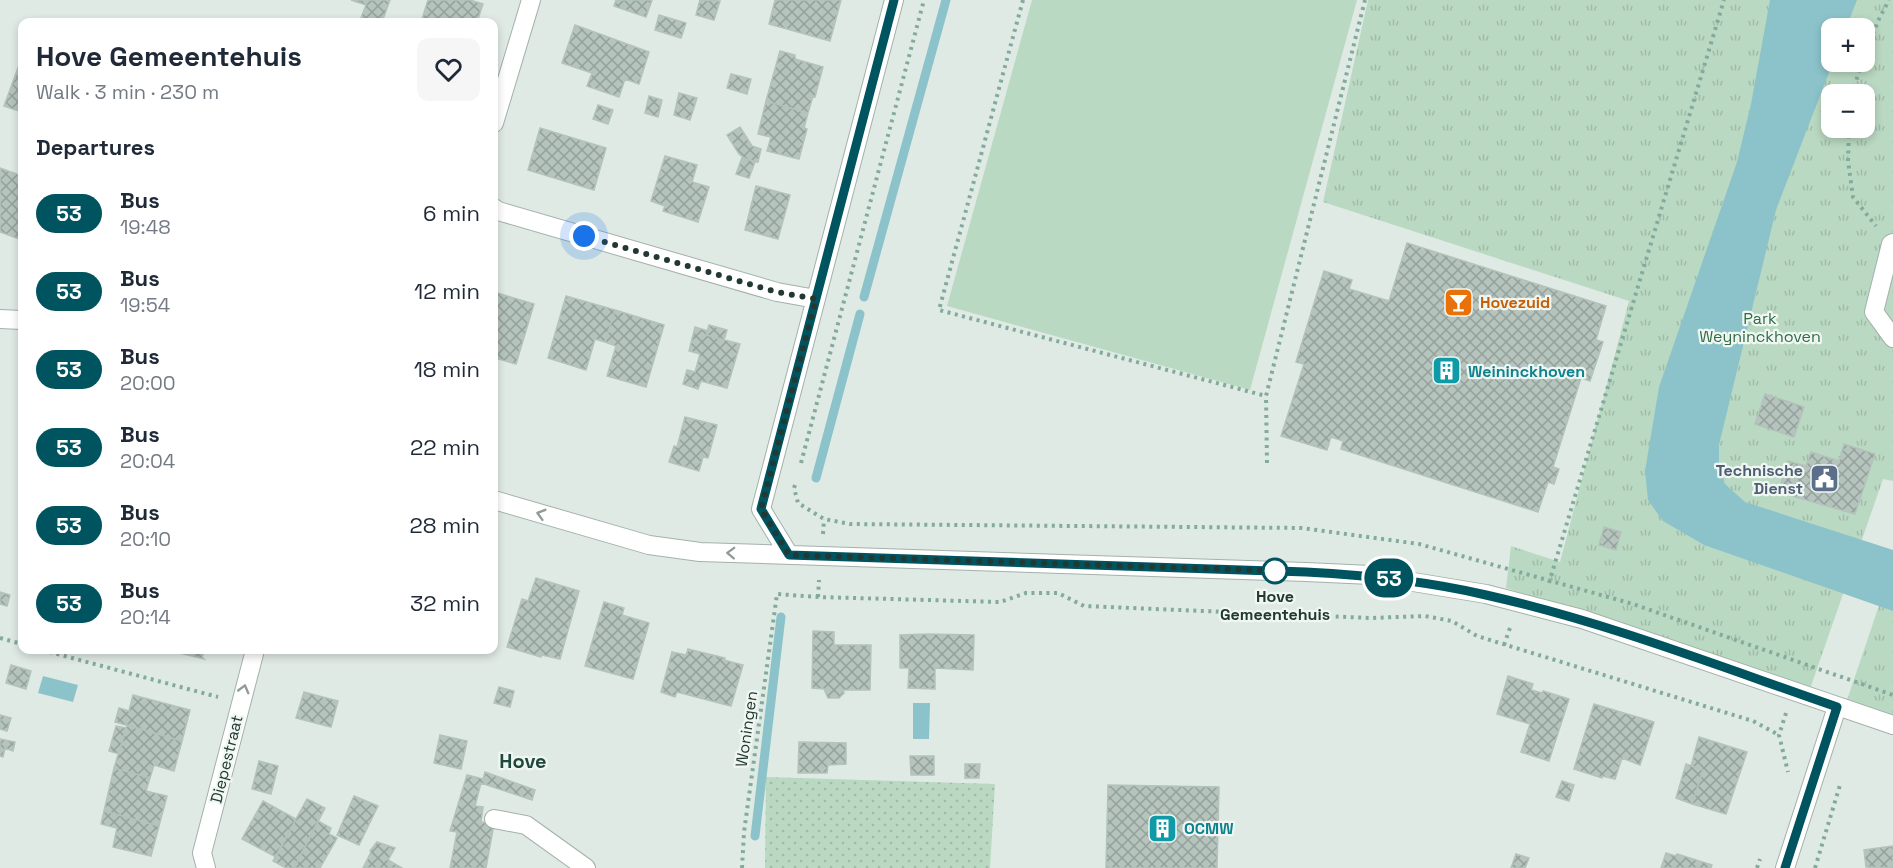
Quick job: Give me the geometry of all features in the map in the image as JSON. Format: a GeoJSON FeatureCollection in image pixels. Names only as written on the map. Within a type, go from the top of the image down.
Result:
{"type":"FeatureCollection","features":[{"type":"Feature","properties":{"kind":"street"},"geometry":{"type":"LineString","coordinates":[[498,110],[531,0]]}},
{"type":"Feature","properties":{"kind":"street"},"geometry":{"type":"LineString","coordinates":[[789,555],[761,509],[894,0]]}},
{"type":"Feature","properties":{"kind":"street"},"geometry":{"type":"LineString","coordinates":[[498,211],[777,292],[816,299]]}},
{"type":"Feature","properties":{"kind":"street"},"geometry":{"type":"LineString","coordinates":[[1893,243],[1874,312],[1893,338]]}},
{"type":"Feature","properties":{"kind":"street"},"geometry":{"type":"LineString","coordinates":[[0,319],[18,321]]}},
{"type":"Feature","properties":{"kind":"street"},"geometry":{"type":"LineString","coordinates":[[498,501],[649,545],[700,552],[1371,575],[1486,594],[1582,619],[1893,725]]}},
{"type":"Feature","properties":{"kind":"street","name":"Diepestraat"},"geometry":{"type":"LineString","coordinates":[[206,868],[202,853],[254,654]]}},
{"type":"Feature","properties":{"kind":"street"},"geometry":{"type":"LineString","coordinates":[[1785,868],[1837,707]]}},
{"type":"Feature","properties":{"kind":"street"},"geometry":{"type":"LineString","coordinates":[[494,819],[526,825],[586,868]]}},
{"type":"Feature","properties":{"kind":"path"},"geometry":{"type":"LineString","coordinates":[[800,466],[924,0]]}},
{"type":"Feature","properties":{"kind":"path"},"geometry":{"type":"LineString","coordinates":[[1023,0],[939,310],[1266,396]]}},
{"type":"Feature","properties":{"kind":"path"},"geometry":{"type":"LineString","coordinates":[[1267,463],[1266,396],[1365,0]]}},
{"type":"Feature","properties":{"kind":"path"},"geometry":{"type":"LineString","coordinates":[[1724,0],[1541,610],[1513,618],[1504,645],[1753,721],[1779,735],[1789,770],[1785,781]]}},
{"type":"Feature","properties":{"kind":"path"},"geometry":{"type":"LineString","coordinates":[[1875,31],[1889,0]]}},
{"type":"Feature","properties":{"kind":"path"},"geometry":{"type":"LineString","coordinates":[[1849,138],[1848,162],[1853,197],[1878,228]]}},
{"type":"Feature","properties":{"kind":"path"},"geometry":{"type":"LineString","coordinates":[[797,477],[794,488],[798,503],[824,519]]}},
{"type":"Feature","properties":{"kind":"path","name":"Woningen"},"geometry":{"type":"LineString","coordinates":[[742,868],[744,832],[777,594],[1000,602],[1026,593],[1058,592],[1084,606],[1371,618],[1425,616],[1452,621],[1477,636],[1504,645]]}},
{"type":"Feature","properties":{"kind":"path"},"geometry":{"type":"LineString","coordinates":[[0,638],[18,643]]}},
{"type":"Feature","properties":{"kind":"path"},"geometry":{"type":"LineString","coordinates":[[57,654],[240,703]]}},
{"type":"Feature","properties":{"kind":"path"},"geometry":{"type":"LineString","coordinates":[[1802,664],[1893,695]]}},
{"type":"Feature","properties":{"kind":"path"},"geometry":{"type":"LineString","coordinates":[[1757,868],[1761,857]]}},
{"type":"Feature","properties":{"kind":"green space"},"geometry":{"type":"Polygon","coordinates":[[[1032,0],[1357,0],[1250,390],[947,306],[1032,0]]]}},
{"type":"Feature","properties":{"kind":"green space","name":"Park Weyninckhoven"},"geometry":{"type":"Polygon","coordinates":[[[1368,0],[1893,0],[1893,481],[1883,479],[1810,689],[1506,588],[1511,546],[1560,562],[1629,301],[1323,202],[1368,0]],[[1844,444],[1839,461],[1811,452],[1806,466],[1788,461],[1778,492],[1855,514],[1875,455],[1844,444]]]}},
{"type":"Feature","properties":{"kind":"green space"},"geometry":{"type":"Polygon","coordinates":[[[1893,564],[1893,717],[1846,703],[1893,564]]]}},
{"type":"Feature","properties":{"kind":"green space"},"geometry":{"type":"Polygon","coordinates":[[[766,777],[995,784],[990,868],[765,868],[766,777]]]}},
{"type":"Feature","properties":{"kind":"water"},"geometry":{"type":"Polygon","coordinates":[[[1770,0],[1857,0],[1850,18],[1821,18],[1821,72],[1829,72],[1825,84],[1821,84],[1821,93],[1776,210],[1719,445],[1719,464],[1725,484],[1745,502],[1893,550],[1893,611],[1704,545],[1663,521],[1648,500],[1645,471],[1659,387],[1737,162],[1751,104],[1770,0]]]}},
{"type":"Feature","properties":{"kind":"water"},"geometry":{"type":"Polygon","coordinates":[[[43,676],[78,685],[73,702],[38,693],[43,676]]]}},
{"type":"Feature","properties":{"kind":"water"},"geometry":{"type":"Polygon","coordinates":[[[913,703],[930,703],[929,739],[913,739],[913,703]]]}},
{"type":"Feature","properties":{"kind":"building"},"geometry":{"type":"Polygon","coordinates":[[[351,0],[390,0],[383,18],[361,18],[366,5],[351,0]]]}},
{"type":"Feature","properties":{"kind":"building"},"geometry":{"type":"Polygon","coordinates":[[[428,0],[470,0],[483,4],[478,18],[422,18],[428,0]]]}},
{"type":"Feature","properties":{"kind":"building"},"geometry":{"type":"Polygon","coordinates":[[[616,0],[652,0],[646,17],[614,6],[616,0]]]}},
{"type":"Feature","properties":{"kind":"building"},"geometry":{"type":"Polygon","coordinates":[[[700,0],[720,1],[714,20],[696,15],[700,0]]]}},
{"type":"Feature","properties":{"kind":"building"},"geometry":{"type":"Polygon","coordinates":[[[775,0],[841,0],[830,41],[769,24],[775,0]]]}},
{"type":"Feature","properties":{"kind":"building"},"geometry":{"type":"Polygon","coordinates":[[[659,15],[686,23],[681,38],[655,30],[659,15]]]}},
{"type":"Feature","properties":{"kind":"building"},"geometry":{"type":"Polygon","coordinates":[[[575,25],[649,52],[639,84],[625,79],[619,97],[587,86],[592,73],[562,63],[575,25]]]}},
{"type":"Feature","properties":{"kind":"building"},"geometry":{"type":"Polygon","coordinates":[[[780,51],[795,55],[795,59],[823,67],[808,113],[766,101],[780,51]]]}},
{"type":"Feature","properties":{"kind":"building"},"geometry":{"type":"Polygon","coordinates":[[[18,68],[18,111],[4,106],[18,68]]]}},
{"type":"Feature","properties":{"kind":"building"},"geometry":{"type":"Polygon","coordinates":[[[731,74],[751,79],[747,94],[727,88],[731,74]]]}},
{"type":"Feature","properties":{"kind":"building"},"geometry":{"type":"Polygon","coordinates":[[[679,93],[697,98],[690,120],[674,115],[679,93]]]}},
{"type":"Feature","properties":{"kind":"building"},"geometry":{"type":"Polygon","coordinates":[[[649,96],[662,100],[658,117],[645,113],[649,96]]]}},
{"type":"Feature","properties":{"kind":"building"},"geometry":{"type":"Polygon","coordinates":[[[766,101],[808,113],[804,128],[807,129],[799,159],[767,151],[771,137],[758,134],[766,101]]]}},
{"type":"Feature","properties":{"kind":"building"},"geometry":{"type":"Polygon","coordinates":[[[598,105],[613,110],[608,124],[593,119],[598,105]]]}},
{"type":"Feature","properties":{"kind":"building"},"geometry":{"type":"Polygon","coordinates":[[[740,127],[752,146],[761,149],[758,162],[746,159],[739,154],[727,135],[740,127]]]}},
{"type":"Feature","properties":{"kind":"building"},"geometry":{"type":"Polygon","coordinates":[[[540,128],[606,148],[594,190],[528,170],[540,128]]]}},
{"type":"Feature","properties":{"kind":"building"},"geometry":{"type":"Polygon","coordinates":[[[665,156],[697,165],[692,182],[709,187],[698,222],[663,211],[665,206],[651,201],[665,156]]]}},
{"type":"Feature","properties":{"kind":"building"},"geometry":{"type":"Polygon","coordinates":[[[742,158],[755,162],[749,178],[736,174],[742,158]]]}},
{"type":"Feature","properties":{"kind":"building"},"geometry":{"type":"Polygon","coordinates":[[[0,168],[18,175],[18,239],[0,232],[0,168]]]}},
{"type":"Feature","properties":{"kind":"building"},"geometry":{"type":"Polygon","coordinates":[[[756,186],[790,195],[778,239],[745,230],[756,186]]]}},
{"type":"Feature","properties":{"kind":"building","name":"Weininckhoven"},"geometry":{"type":"Polygon","coordinates":[[[1407,243],[1606,306],[1596,340],[1603,342],[1590,381],[1581,378],[1553,467],[1559,469],[1554,484],[1548,482],[1538,512],[1341,449],[1343,441],[1331,437],[1327,450],[1281,436],[1304,364],[1296,362],[1324,271],[1352,280],[1349,289],[1389,301],[1407,243]]]}},
{"type":"Feature","properties":{"kind":"building"},"geometry":{"type":"Polygon","coordinates":[[[498,293],[534,304],[516,364],[498,359],[498,293]]]}},
{"type":"Feature","properties":{"kind":"building"},"geometry":{"type":"Polygon","coordinates":[[[566,296],[615,310],[605,342],[595,339],[586,370],[548,358],[566,296]]]}},
{"type":"Feature","properties":{"kind":"building"},"geometry":{"type":"Polygon","coordinates":[[[615,310],[664,325],[646,387],[607,376],[616,346],[605,342],[615,310]]]}},
{"type":"Feature","properties":{"kind":"building"},"geometry":{"type":"Polygon","coordinates":[[[709,325],[727,330],[724,340],[706,335],[709,325]]]}},
{"type":"Feature","properties":{"kind":"building"},"geometry":{"type":"Polygon","coordinates":[[[695,327],[708,331],[706,335],[740,344],[727,388],[701,381],[698,389],[683,384],[687,370],[695,372],[700,354],[689,351],[695,327]]]}},
{"type":"Feature","properties":{"kind":"building"},"geometry":{"type":"Polygon","coordinates":[[[1765,394],[1804,407],[1794,437],[1755,424],[1765,394]]]}},
{"type":"Feature","properties":{"kind":"building"},"geometry":{"type":"Polygon","coordinates":[[[685,417],[717,425],[708,458],[703,457],[699,471],[669,462],[674,446],[677,447],[685,417]]]}},
{"type":"Feature","properties":{"kind":"building","name":"Technische Dienst"},"geometry":{"type":"Polygon","coordinates":[[[1844,444],[1875,454],[1855,514],[1778,492],[1788,461],[1806,466],[1811,452],[1839,461],[1844,444]]]}},
{"type":"Feature","properties":{"kind":"building"},"geometry":{"type":"Polygon","coordinates":[[[1604,527],[1621,532],[1616,550],[1599,545],[1604,527]]]}},
{"type":"Feature","properties":{"kind":"building"},"geometry":{"type":"Polygon","coordinates":[[[536,578],[579,591],[560,659],[542,655],[541,657],[507,647],[522,599],[528,601],[536,578]]]}},
{"type":"Feature","properties":{"kind":"building"},"geometry":{"type":"Polygon","coordinates":[[[0,592],[10,595],[7,606],[0,604],[0,592]]]}},
{"type":"Feature","properties":{"kind":"building"},"geometry":{"type":"Polygon","coordinates":[[[604,602],[624,608],[622,615],[649,623],[633,679],[585,666],[604,602]]]}},
{"type":"Feature","properties":{"kind":"building"},"geometry":{"type":"Polygon","coordinates":[[[813,631],[834,632],[834,645],[871,645],[870,690],[843,690],[844,693],[839,698],[828,698],[824,689],[812,688],[813,631]]]}},
{"type":"Feature","properties":{"kind":"building"},"geometry":{"type":"Polygon","coordinates":[[[900,635],[974,635],[973,670],[935,668],[935,689],[908,688],[909,668],[900,668],[900,635]]]}},
{"type":"Feature","properties":{"kind":"building"},"geometry":{"type":"Polygon","coordinates":[[[688,649],[743,665],[731,706],[677,692],[675,697],[661,692],[672,652],[686,655],[688,649]]]}},
{"type":"Feature","properties":{"kind":"building"},"geometry":{"type":"Polygon","coordinates":[[[183,654],[203,654],[204,659],[183,654]]]}},
{"type":"Feature","properties":{"kind":"building"},"geometry":{"type":"Polygon","coordinates":[[[11,665],[31,671],[26,689],[6,683],[11,665]]]}},
{"type":"Feature","properties":{"kind":"building"},"geometry":{"type":"Polygon","coordinates":[[[1508,676],[1533,684],[1531,690],[1569,699],[1549,761],[1521,752],[1530,724],[1497,714],[1508,676]]]}},
{"type":"Feature","properties":{"kind":"building"},"geometry":{"type":"Polygon","coordinates":[[[499,687],[514,691],[510,707],[494,703],[499,687]]]}},
{"type":"Feature","properties":{"kind":"building"},"geometry":{"type":"Polygon","coordinates":[[[304,692],[338,701],[331,727],[296,718],[304,692]]]}},
{"type":"Feature","properties":{"kind":"building"},"geometry":{"type":"Polygon","coordinates":[[[133,695],[190,710],[182,741],[115,722],[119,708],[129,711],[133,695]]]}},
{"type":"Feature","properties":{"kind":"building"},"geometry":{"type":"Polygon","coordinates":[[[1594,704],[1654,722],[1640,765],[1622,758],[1615,779],[1602,776],[1602,778],[1574,769],[1594,704]]]}},
{"type":"Feature","properties":{"kind":"building"},"geometry":{"type":"Polygon","coordinates":[[[0,715],[11,718],[7,731],[0,729],[0,715]]]}},
{"type":"Feature","properties":{"kind":"building"},"geometry":{"type":"Polygon","coordinates":[[[127,725],[182,741],[174,771],[154,765],[150,778],[114,768],[127,725]]]}},
{"type":"Feature","properties":{"kind":"building"},"geometry":{"type":"Polygon","coordinates":[[[116,726],[126,728],[119,754],[109,751],[116,726]]]}},
{"type":"Feature","properties":{"kind":"building"},"geometry":{"type":"Polygon","coordinates":[[[440,735],[467,741],[461,769],[434,763],[440,735]]]}},
{"type":"Feature","properties":{"kind":"building"},"geometry":{"type":"Polygon","coordinates":[[[1699,737],[1747,752],[1726,814],[1692,804],[1703,770],[1691,766],[1699,737]]]}},
{"type":"Feature","properties":{"kind":"building"},"geometry":{"type":"Polygon","coordinates":[[[0,739],[15,742],[13,751],[5,748],[3,757],[0,756],[0,739]]]}},
{"type":"Feature","properties":{"kind":"building"},"geometry":{"type":"Polygon","coordinates":[[[799,742],[846,743],[846,764],[828,765],[827,773],[798,773],[799,742]]]}},
{"type":"Feature","properties":{"kind":"building"},"geometry":{"type":"Polygon","coordinates":[[[910,756],[934,756],[934,775],[911,775],[910,756]]]}},
{"type":"Feature","properties":{"kind":"building"},"geometry":{"type":"Polygon","coordinates":[[[259,761],[278,766],[271,794],[252,789],[259,761]]]}},
{"type":"Feature","properties":{"kind":"building"},"geometry":{"type":"Polygon","coordinates":[[[965,764],[980,764],[979,778],[965,778],[965,764]]]}},
{"type":"Feature","properties":{"kind":"building"},"geometry":{"type":"Polygon","coordinates":[[[1686,764],[1703,770],[1692,804],[1676,798],[1686,764]]]}},
{"type":"Feature","properties":{"kind":"building"},"geometry":{"type":"Polygon","coordinates":[[[114,768],[150,778],[146,791],[167,796],[159,826],[104,811],[114,768]]]}},
{"type":"Feature","properties":{"kind":"building"},"geometry":{"type":"Polygon","coordinates":[[[485,772],[535,790],[532,800],[481,783],[475,806],[483,807],[481,822],[494,824],[486,868],[450,868],[457,832],[450,831],[467,775],[483,779],[485,772]]]}},
{"type":"Feature","properties":{"kind":"building"},"geometry":{"type":"Polygon","coordinates":[[[1562,781],[1574,785],[1569,801],[1556,797],[1562,781]]]}},
{"type":"Feature","properties":{"kind":"building","name":"OCMW"},"geometry":{"type":"Polygon","coordinates":[[[1108,785],[1219,787],[1217,868],[1106,868],[1108,785]]]}},
{"type":"Feature","properties":{"kind":"building"},"geometry":{"type":"Polygon","coordinates":[[[354,796],[378,806],[359,845],[337,835],[354,796]]]}},
{"type":"Feature","properties":{"kind":"building"},"geometry":{"type":"Polygon","coordinates":[[[307,799],[325,808],[294,868],[286,868],[273,861],[307,799]]]}},
{"type":"Feature","properties":{"kind":"building"},"geometry":{"type":"Polygon","coordinates":[[[263,801],[296,819],[276,857],[242,839],[263,801]]]}},
{"type":"Feature","properties":{"kind":"building"},"geometry":{"type":"Polygon","coordinates":[[[104,811],[159,826],[151,856],[113,847],[117,828],[101,824],[104,811]]]}},
{"type":"Feature","properties":{"kind":"building"},"geometry":{"type":"Polygon","coordinates":[[[318,821],[331,828],[329,834],[337,838],[320,868],[294,868],[318,821]]]}},
{"type":"Feature","properties":{"kind":"building"},"geometry":{"type":"Polygon","coordinates":[[[377,842],[395,848],[388,860],[402,868],[363,868],[370,851],[377,842]]]}},
{"type":"Feature","properties":{"kind":"building"},"geometry":{"type":"Polygon","coordinates":[[[1893,846],[1893,868],[1866,867],[1864,850],[1893,846]]]}},
{"type":"Feature","properties":{"kind":"building"},"geometry":{"type":"Polygon","coordinates":[[[1666,853],[1676,856],[1677,854],[1712,865],[1711,868],[1661,868],[1666,853]]]}},
{"type":"Feature","properties":{"kind":"building"},"geometry":{"type":"Polygon","coordinates":[[[1516,854],[1529,858],[1525,868],[1511,868],[1516,854]]]}},
{"type":"Feature","properties":{"kind":"waterway"},"geometry":{"type":"LineString","coordinates":[[864,297],[946,0]]}},
{"type":"Feature","properties":{"kind":"waterway"},"geometry":{"type":"LineString","coordinates":[[816,478],[860,314]]}},
{"type":"Feature","properties":{"kind":"waterway"},"geometry":{"type":"LineString","coordinates":[[755,836],[781,617]]}},
{"type":"Feature","properties":{"kind":"bus line","name":"53"},"geometry":{"type":"LineString","coordinates":[[894,0],[761,509],[789,555],[1371,575],[1486,594],[1582,619],[1837,707],[1785,868]]}},
{"type":"Feature","properties":{"kind":"place","name":"Hovezuid"},"geometry":{"type":"Point","coordinates":[1459,302]}},
{"type":"Feature","properties":{"kind":"place","name":"Weininckhoven"},"geometry":{"type":"Point","coordinates":[1447,371]}},
{"type":"Feature","properties":{"kind":"place","name":"Technische Dienst"},"geometry":{"type":"Point","coordinates":[1824,479]}},
{"type":"Feature","properties":{"kind":"place","name":"Hove Gemeentehuis"},"geometry":{"type":"Point","coordinates":[1275,571]}},
{"type":"Feature","properties":{"kind":"place","name":"OCMW"},"geometry":{"type":"Point","coordinates":[1163,828]}},
{"type":"Feature","properties":{"kind":"district","name":"Hove"},"geometry":{"type":"Point","coordinates":[523,761]}},
{"type":"Feature","properties":{"kind":"route"},"geometry":{"type":"LineString","coordinates":[[584,236],[777,292],[816,299],[761,509],[789,555],[1284,571],[1275,571]]}}]}
